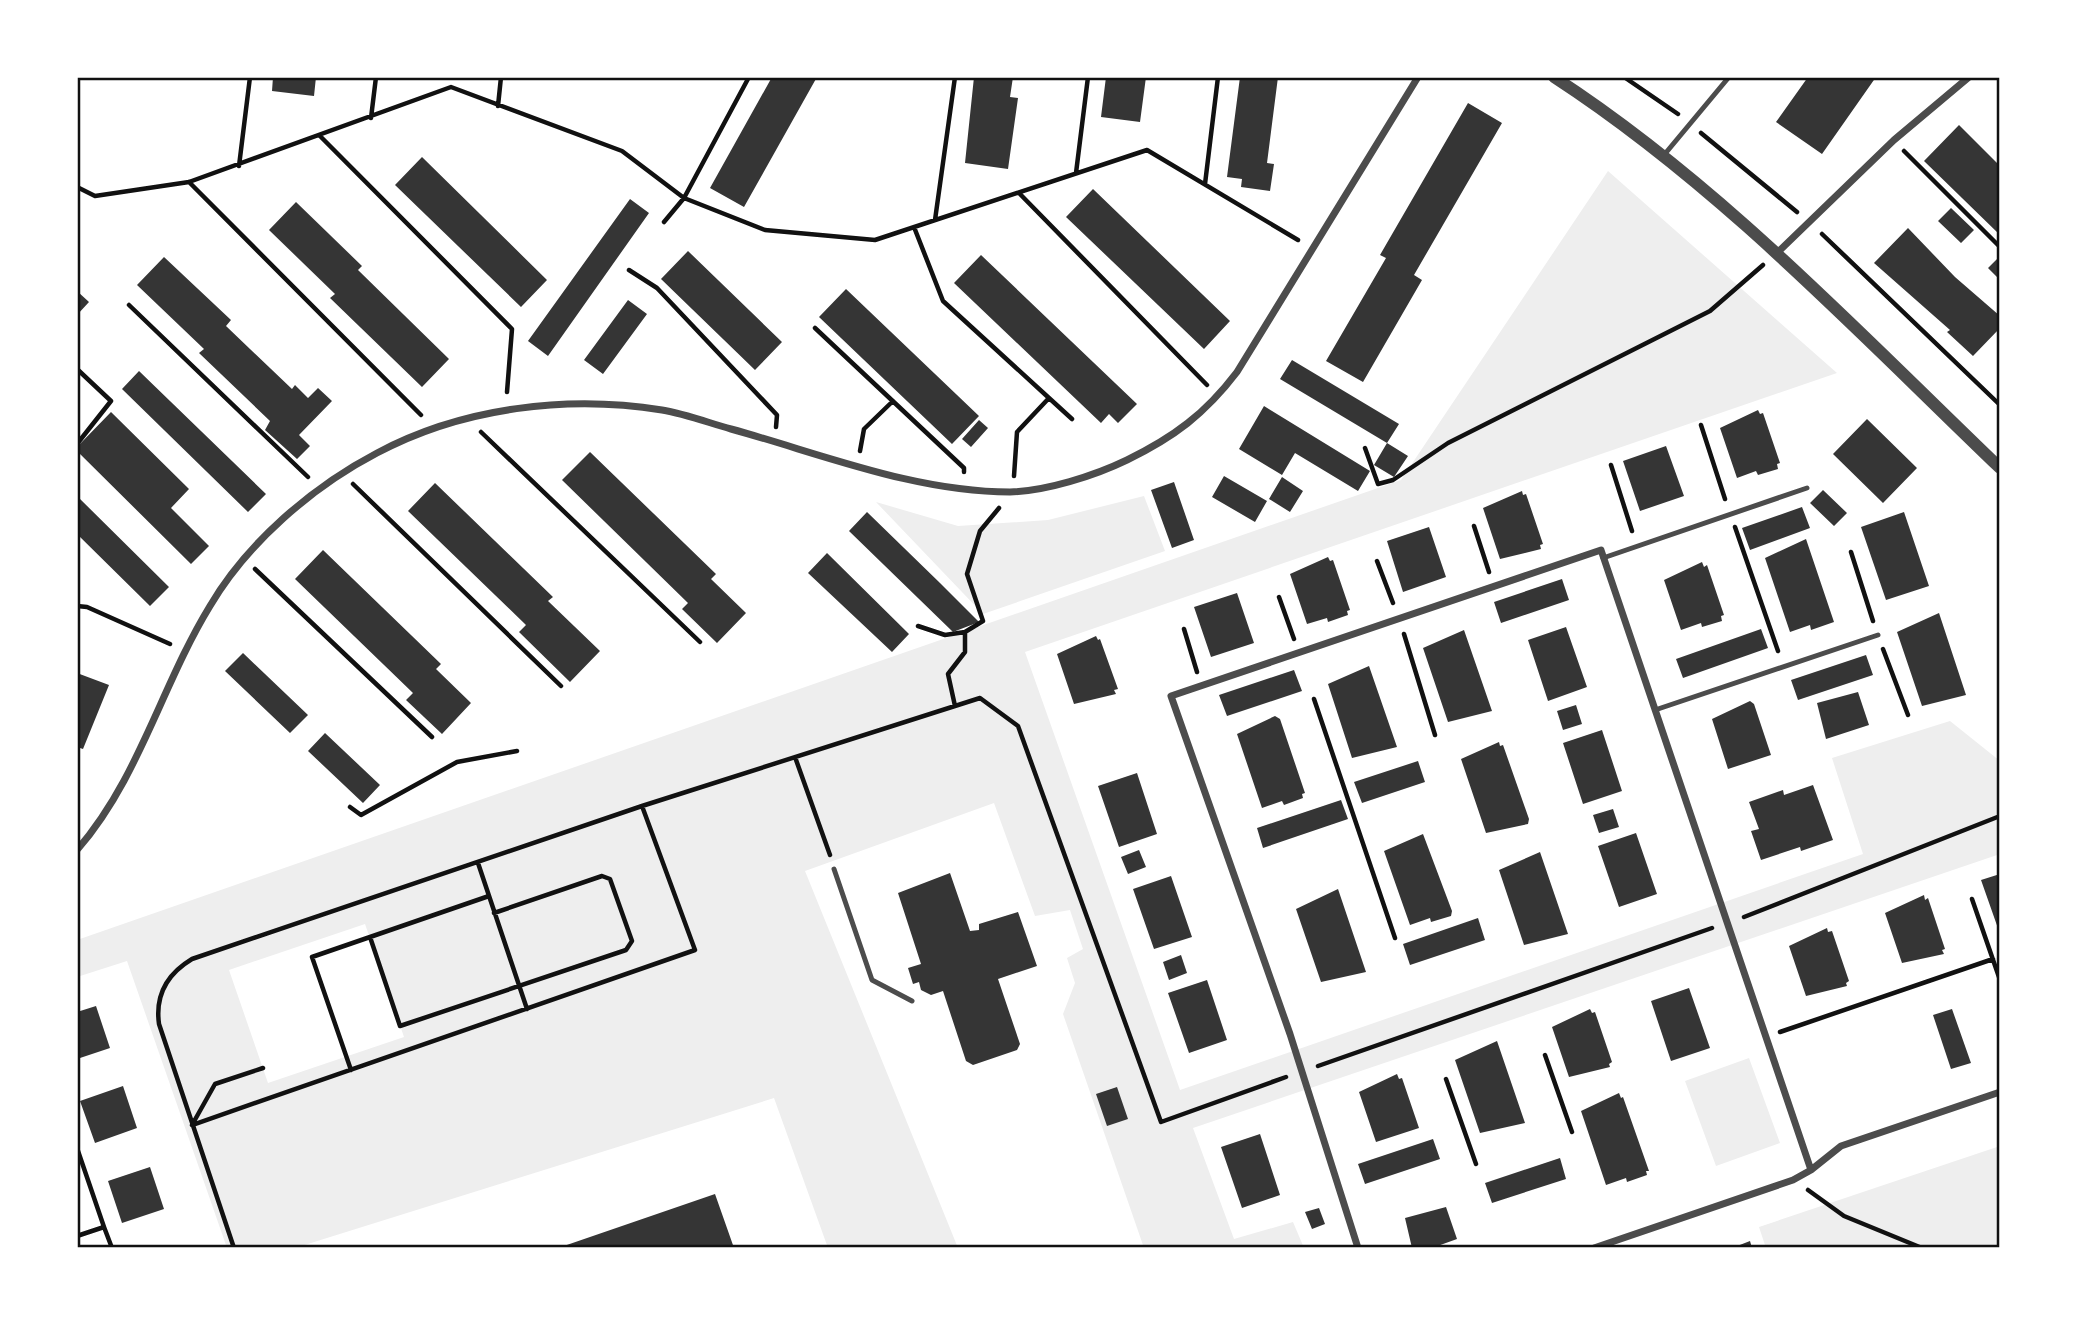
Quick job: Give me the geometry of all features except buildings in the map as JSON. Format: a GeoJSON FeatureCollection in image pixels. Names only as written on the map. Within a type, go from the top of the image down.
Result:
{"type":"FeatureCollection","features":[{"type":"Feature","properties":{"kind":"street"},"geometry":{"type":"LineString","coordinates":[[77,850],[102,822],[135,764],[210,604],[259,542],[320,489],[377,453],[434,428],[506,411],[566,403],[664,411],[928,484],[1013,492],[1096,475],[1170,439],[1218,397],[1313,249],[1418,77]]}},
{"type":"Feature","properties":{"kind":"street"},"geometry":{"type":"LineString","coordinates":[[1554,77],[1663,157],[1777,253],[2000,468]]}},
{"type":"Feature","properties":{"kind":"street"},"geometry":{"type":"LineString","coordinates":[[1777,253],[1894,140],[1969,77]]}},
{"type":"Feature","properties":{"kind":"street"},"geometry":{"type":"LineString","coordinates":[[1358,1248],[1302,1073],[1171,696],[1399,621],[1601,550],[1811,1170]]}},
{"type":"Feature","properties":{"kind":"street"},"geometry":{"type":"LineString","coordinates":[[1594,1248],[1794,1180],[1841,1146],[2000,1092]]}},
{"type":"Feature","properties":{"kind":"lane"},"geometry":{"type":"LineString","coordinates":[[1663,157],[1729,77]]}},
{"type":"Feature","properties":{"kind":"lane"},"geometry":{"type":"LineString","coordinates":[[1603,558],[1807,488]]}},
{"type":"Feature","properties":{"kind":"lane"},"geometry":{"type":"LineString","coordinates":[[1655,710],[1878,635]]}},
{"type":"Feature","properties":{"kind":"lane"},"geometry":{"type":"LineString","coordinates":[[834,869],[872,981],[912,1002]]}},
{"type":"Feature","properties":{"kind":"path"},"geometry":{"type":"LineString","coordinates":[[239,166],[250,77]]}},
{"type":"Feature","properties":{"kind":"path"},"geometry":{"type":"LineString","coordinates":[[371,118],[376,77]]}},
{"type":"Feature","properties":{"kind":"path"},"geometry":{"type":"LineString","coordinates":[[498,106],[501,77]]}},
{"type":"Feature","properties":{"kind":"path"},"geometry":{"type":"LineString","coordinates":[[664,222],[684,198],[749,77]]}},
{"type":"Feature","properties":{"kind":"path"},"geometry":{"type":"LineString","coordinates":[[935,220],[955,77]]}},
{"type":"Feature","properties":{"kind":"path"},"geometry":{"type":"LineString","coordinates":[[1076,173],[1088,77]]}},
{"type":"Feature","properties":{"kind":"path"},"geometry":{"type":"LineString","coordinates":[[1205,184],[1218,77]]}},
{"type":"Feature","properties":{"kind":"path"},"geometry":{"type":"LineString","coordinates":[[1624,77],[1690,123],[1799,213]]}},
{"type":"Feature","properties":{"kind":"path"},"geometry":{"type":"LineString","coordinates":[[77,187],[95,196],[189,182],[451,87],[622,151],[684,198],[765,230],[875,240],[1147,150],[1313,249]]}},
{"type":"Feature","properties":{"kind":"path"},"geometry":{"type":"LineString","coordinates":[[321,136],[512,329],[506,411]]}},
{"type":"Feature","properties":{"kind":"path"},"geometry":{"type":"LineString","coordinates":[[1894,140],[2000,247]]}},
{"type":"Feature","properties":{"kind":"path"},"geometry":{"type":"LineString","coordinates":[[189,182],[434,428]]}},
{"type":"Feature","properties":{"kind":"path"},"geometry":{"type":"LineString","coordinates":[[1019,192],[1218,397]]}},
{"type":"Feature","properties":{"kind":"path"},"geometry":{"type":"LineString","coordinates":[[914,227],[943,300],[1072,419]]}},
{"type":"Feature","properties":{"kind":"path"},"geometry":{"type":"LineString","coordinates":[[1817,230],[2000,405]]}},
{"type":"Feature","properties":{"kind":"path"},"geometry":{"type":"LineString","coordinates":[[1365,448],[1378,484],[1393,481],[1448,443],[1710,311],[1777,253]]}},
{"type":"Feature","properties":{"kind":"path"},"geometry":{"type":"LineString","coordinates":[[629,270],[657,288],[777,415],[774,441]]}},
{"type":"Feature","properties":{"kind":"path"},"geometry":{"type":"LineString","coordinates":[[130,304],[320,489]]}},
{"type":"Feature","properties":{"kind":"path"},"geometry":{"type":"LineString","coordinates":[[815,328],[951,456]]}},
{"type":"Feature","properties":{"kind":"path"},"geometry":{"type":"LineString","coordinates":[[77,369],[111,401],[77,444]]}},
{"type":"Feature","properties":{"kind":"path"},"geometry":{"type":"LineString","coordinates":[[918,626],[945,635],[965,632],[983,621],[967,574],[980,531],[1013,492],[1017,432],[1049,398]]}},
{"type":"Feature","properties":{"kind":"path"},"geometry":{"type":"LineString","coordinates":[[857,464],[864,429],[893,401]]}},
{"type":"Feature","properties":{"kind":"path"},"geometry":{"type":"LineString","coordinates":[[469,419],[700,642]]}},
{"type":"Feature","properties":{"kind":"path"},"geometry":{"type":"LineString","coordinates":[[1701,425],[1783,666]]}},
{"type":"Feature","properties":{"kind":"path"},"geometry":{"type":"LineString","coordinates":[[1611,465],[1637,547]]}},
{"type":"Feature","properties":{"kind":"path"},"geometry":{"type":"LineString","coordinates":[[343,474],[561,686]]}},
{"type":"Feature","properties":{"kind":"path"},"geometry":{"type":"LineString","coordinates":[[1474,526],[1493,588]]}},
{"type":"Feature","properties":{"kind":"path"},"geometry":{"type":"LineString","coordinates":[[246,560],[432,737]]}},
{"type":"Feature","properties":{"kind":"path"},"geometry":{"type":"LineString","coordinates":[[1377,561],[1399,621],[1434,735]]}},
{"type":"Feature","properties":{"kind":"path"},"geometry":{"type":"LineString","coordinates":[[1279,597],[1299,653]]}},
{"type":"Feature","properties":{"kind":"path"},"geometry":{"type":"LineString","coordinates":[[77,606],[87,607],[187,651]]}},
{"type":"Feature","properties":{"kind":"path"},"geometry":{"type":"LineString","coordinates":[[1184,629],[1201,686]]}},
{"type":"Feature","properties":{"kind":"path"},"geometry":{"type":"LineString","coordinates":[[955,706],[948,674],[965,652],[965,632]]}},
{"type":"Feature","properties":{"kind":"path"},"geometry":{"type":"LineString","coordinates":[[234,1248],[192,1125],[158,1012],[162,990],[179,967],[192,959],[642,806],[980,698],[1018,726],[1161,1122],[1727,923],[2000,816]]}},
{"type":"Feature","properties":{"kind":"path"},"geometry":{"type":"LineString","coordinates":[[1314,699],[1395,938]]}},
{"type":"Feature","properties":{"kind":"path"},"geometry":{"type":"LineString","coordinates":[[350,807],[361,815],[457,762],[517,751]]}},
{"type":"Feature","properties":{"kind":"path"},"geometry":{"type":"LineString","coordinates":[[795,757],[834,869]]}},
{"type":"Feature","properties":{"kind":"path"},"geometry":{"type":"LineString","coordinates":[[192,1125],[695,950],[642,806]]}},
{"type":"Feature","properties":{"kind":"path"},"geometry":{"type":"LineString","coordinates":[[478,863],[527,1009]]}},
{"type":"Feature","properties":{"kind":"path"},"geometry":{"type":"LineString","coordinates":[[370,937],[400,1026],[626,950],[632,941],[610,879],[602,876],[494,913]]}},
{"type":"Feature","properties":{"kind":"path"},"geometry":{"type":"LineString","coordinates":[[351,1070],[312,957],[489,896]]}},
{"type":"Feature","properties":{"kind":"path"},"geometry":{"type":"LineString","coordinates":[[1972,899],[2000,980]]}},
{"type":"Feature","properties":{"kind":"path"},"geometry":{"type":"LineString","coordinates":[[1766,1037],[1993,959]]}},
{"type":"Feature","properties":{"kind":"path"},"geometry":{"type":"LineString","coordinates":[[1545,1055],[1572,1132]]}},
{"type":"Feature","properties":{"kind":"path"},"geometry":{"type":"LineString","coordinates":[[192,1125],[215,1084],[263,1068]]}},
{"type":"Feature","properties":{"kind":"path"},"geometry":{"type":"LineString","coordinates":[[1446,1079],[1476,1164]]}},
{"type":"Feature","properties":{"kind":"path"},"geometry":{"type":"LineString","coordinates":[[77,1148],[112,1248]]}},
{"type":"Feature","properties":{"kind":"path"},"geometry":{"type":"LineString","coordinates":[[1794,1180],[1844,1216],[1922,1248]]}},
{"type":"Feature","properties":{"kind":"path"},"geometry":{"type":"LineString","coordinates":[[77,1236],[104,1227]]}},
{"type":"Feature","properties":{"kind":"shaded area"},"geometry":{"type":"Polygon","coordinates":[[[1608,171],[1837,373],[1025,652],[1180,1090],[1863,854],[1832,758],[1950,721],[2000,761],[2000,854],[1193,1128],[1234,1239],[1293,1222],[1304,1248],[1144,1248],[1063,1014],[1075,983],[1067,958],[1083,949],[1070,910],[1035,916],[994,803],[805,871],[958,1248],[828,1248],[774,1098],[295,1248],[227,1248],[127,961],[77,977],[77,940],[1401,480],[1608,171]],[[365,924],[229,970],[268,1083],[404,1037],[365,924]]]}},
{"type":"Feature","properties":{"kind":"shaded area"},"geometry":{"type":"Polygon","coordinates":[[[1144,496],[1165,551],[983,614],[876,502],[958,526],[1048,520],[1144,496]]]}},
{"type":"Feature","properties":{"kind":"shaded area"},"geometry":{"type":"Polygon","coordinates":[[[1749,1058],[1780,1143],[1716,1166],[1685,1081],[1749,1058]]]}},
{"type":"Feature","properties":{"kind":"shaded area"},"geometry":{"type":"Polygon","coordinates":[[[2000,1146],[2000,1248],[1766,1248],[1759,1227],[2000,1146]]]}}]}
